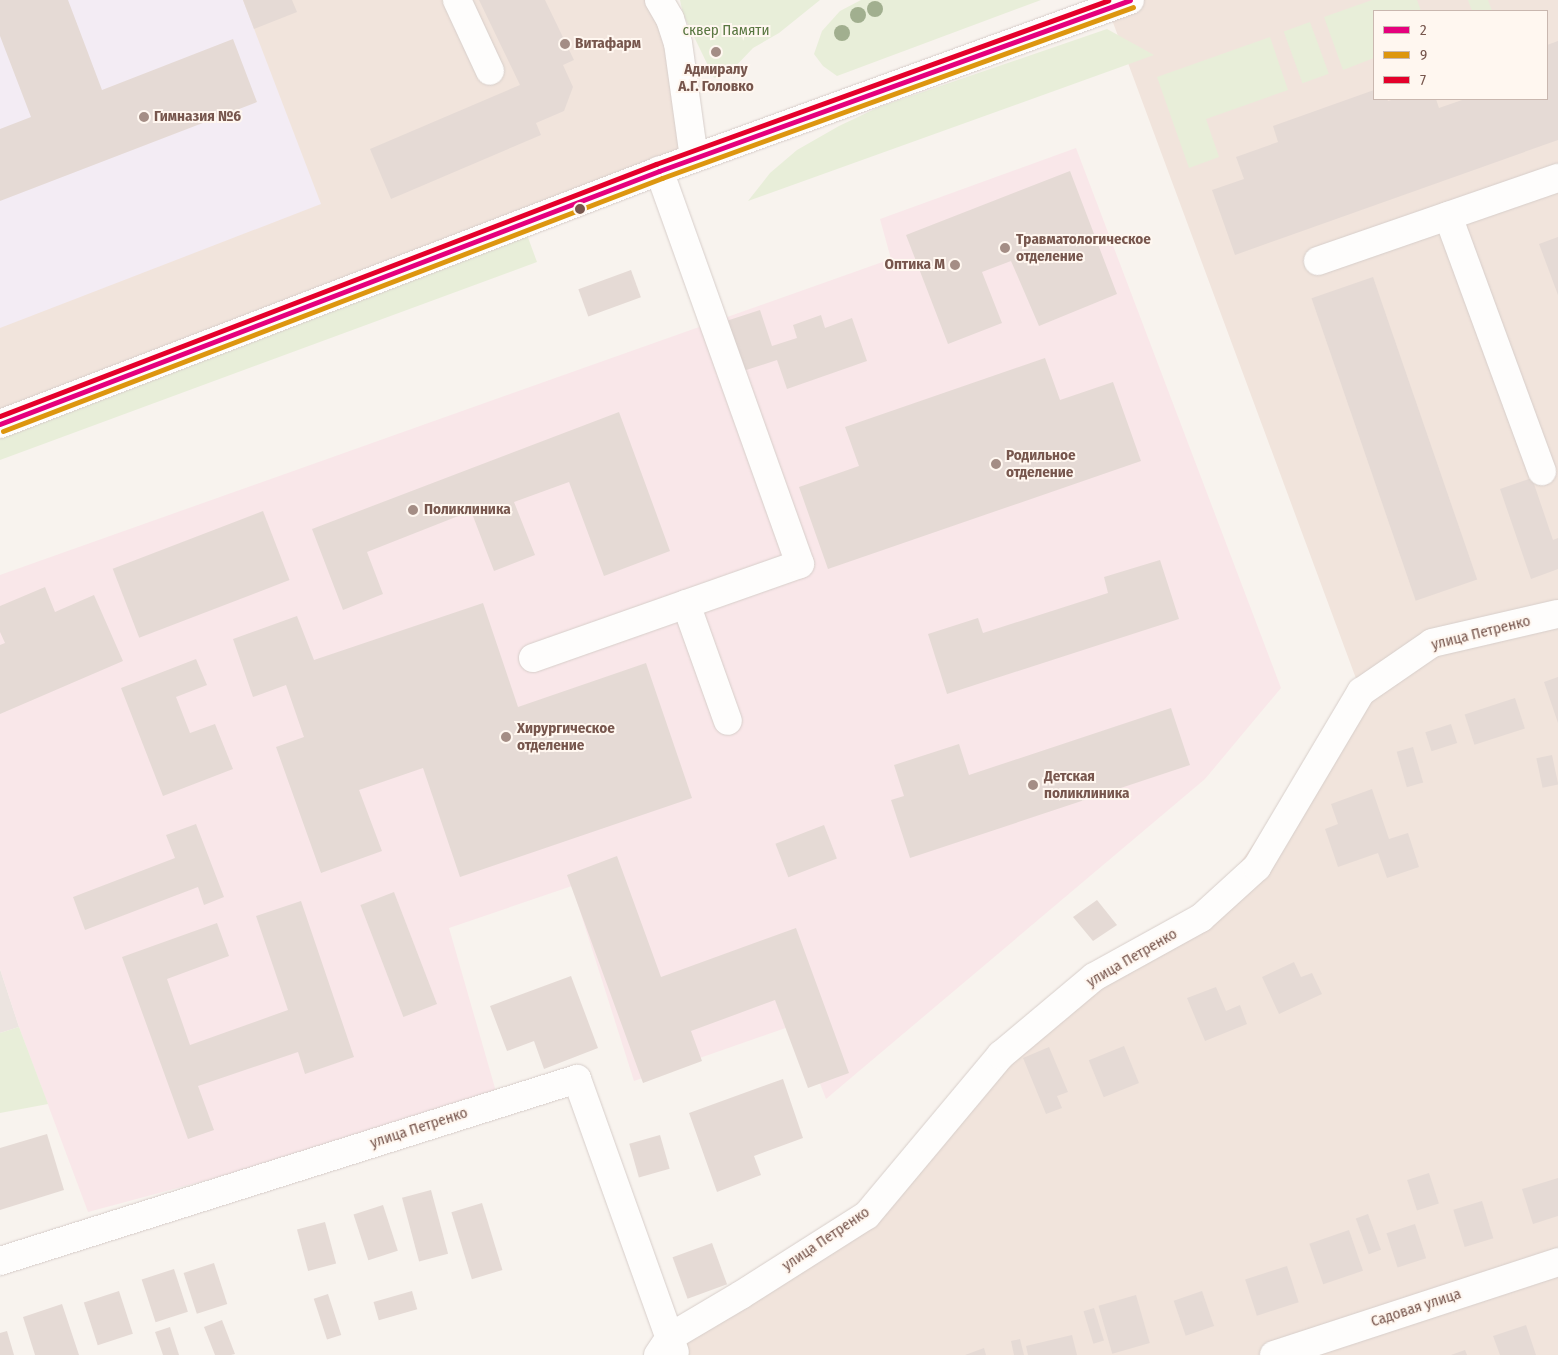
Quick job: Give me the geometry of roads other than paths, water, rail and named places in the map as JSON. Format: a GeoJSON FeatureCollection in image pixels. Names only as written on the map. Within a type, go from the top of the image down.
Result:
{"type":"FeatureCollection","features":[{"type":"Feature","properties":{"kind":"street"},"geometry":{"type":"LineString","coordinates":[[457,0],[490,71]]}},
{"type":"Feature","properties":{"kind":"street"},"geometry":{"type":"LineString","coordinates":[[658,0],[670,19],[678,43],[694,158]]}},
{"type":"Feature","properties":{"kind":"street"},"geometry":{"type":"LineString","coordinates":[[0,424],[659,171],[1130,0]]}},
{"type":"Feature","properties":{"kind":"street"},"geometry":{"type":"LineString","coordinates":[[533,658],[800,564],[659,171]]}},
{"type":"Feature","properties":{"kind":"street"},"geometry":{"type":"LineString","coordinates":[[1318,260],[1558,178]]}},
{"type":"Feature","properties":{"kind":"street"},"geometry":{"type":"LineString","coordinates":[[1448,216],[1542,471]]}},
{"type":"Feature","properties":{"kind":"street"},"geometry":{"type":"LineString","coordinates":[[686,604],[728,721]]}},
{"type":"Feature","properties":{"kind":"street","name":"улица Петренко"},"geometry":{"type":"LineString","coordinates":[[0,1261],[577,1078],[668,1349],[741,1295],[867,1215],[1001,1055],[1094,977],[1201,918],[1256,867],[1361,692],[1432,643],[1558,614]]}},
{"type":"Feature","properties":{"kind":"street","name":"Садовая улица"},"geometry":{"type":"LineString","coordinates":[[1274,1355],[1558,1262]]}},
{"type":"Feature","properties":{"kind":"place","name":"Витафарм"},"geometry":{"type":"Point","coordinates":[565,44]}},
{"type":"Feature","properties":{"kind":"place","name":"Адмиралу А.Г. Головко"},"geometry":{"type":"Point","coordinates":[716,52]}},
{"type":"Feature","properties":{"kind":"place","name":"Гимназия №6"},"geometry":{"type":"Point","coordinates":[144,117]}},
{"type":"Feature","properties":{"kind":"place","name":"Травматологическое отделение"},"geometry":{"type":"Point","coordinates":[1005,248]}},
{"type":"Feature","properties":{"kind":"place","name":"Оптика М"},"geometry":{"type":"Point","coordinates":[955,265]}},
{"type":"Feature","properties":{"kind":"place","name":"Родильное отделение"},"geometry":{"type":"Point","coordinates":[996,464]}},
{"type":"Feature","properties":{"kind":"place","name":"Поликлиника"},"geometry":{"type":"Point","coordinates":[413,510]}},
{"type":"Feature","properties":{"kind":"place","name":"Хирургическое отделение"},"geometry":{"type":"Point","coordinates":[506,737]}},
{"type":"Feature","properties":{"kind":"place","name":"Детская поликлиника"},"geometry":{"type":"Point","coordinates":[1033,785]}},
{"type":"Feature","properties":{"kind":"park label","name":"сквер Памяти"},"geometry":{"type":"Point","coordinates":[726,31]}}]}
